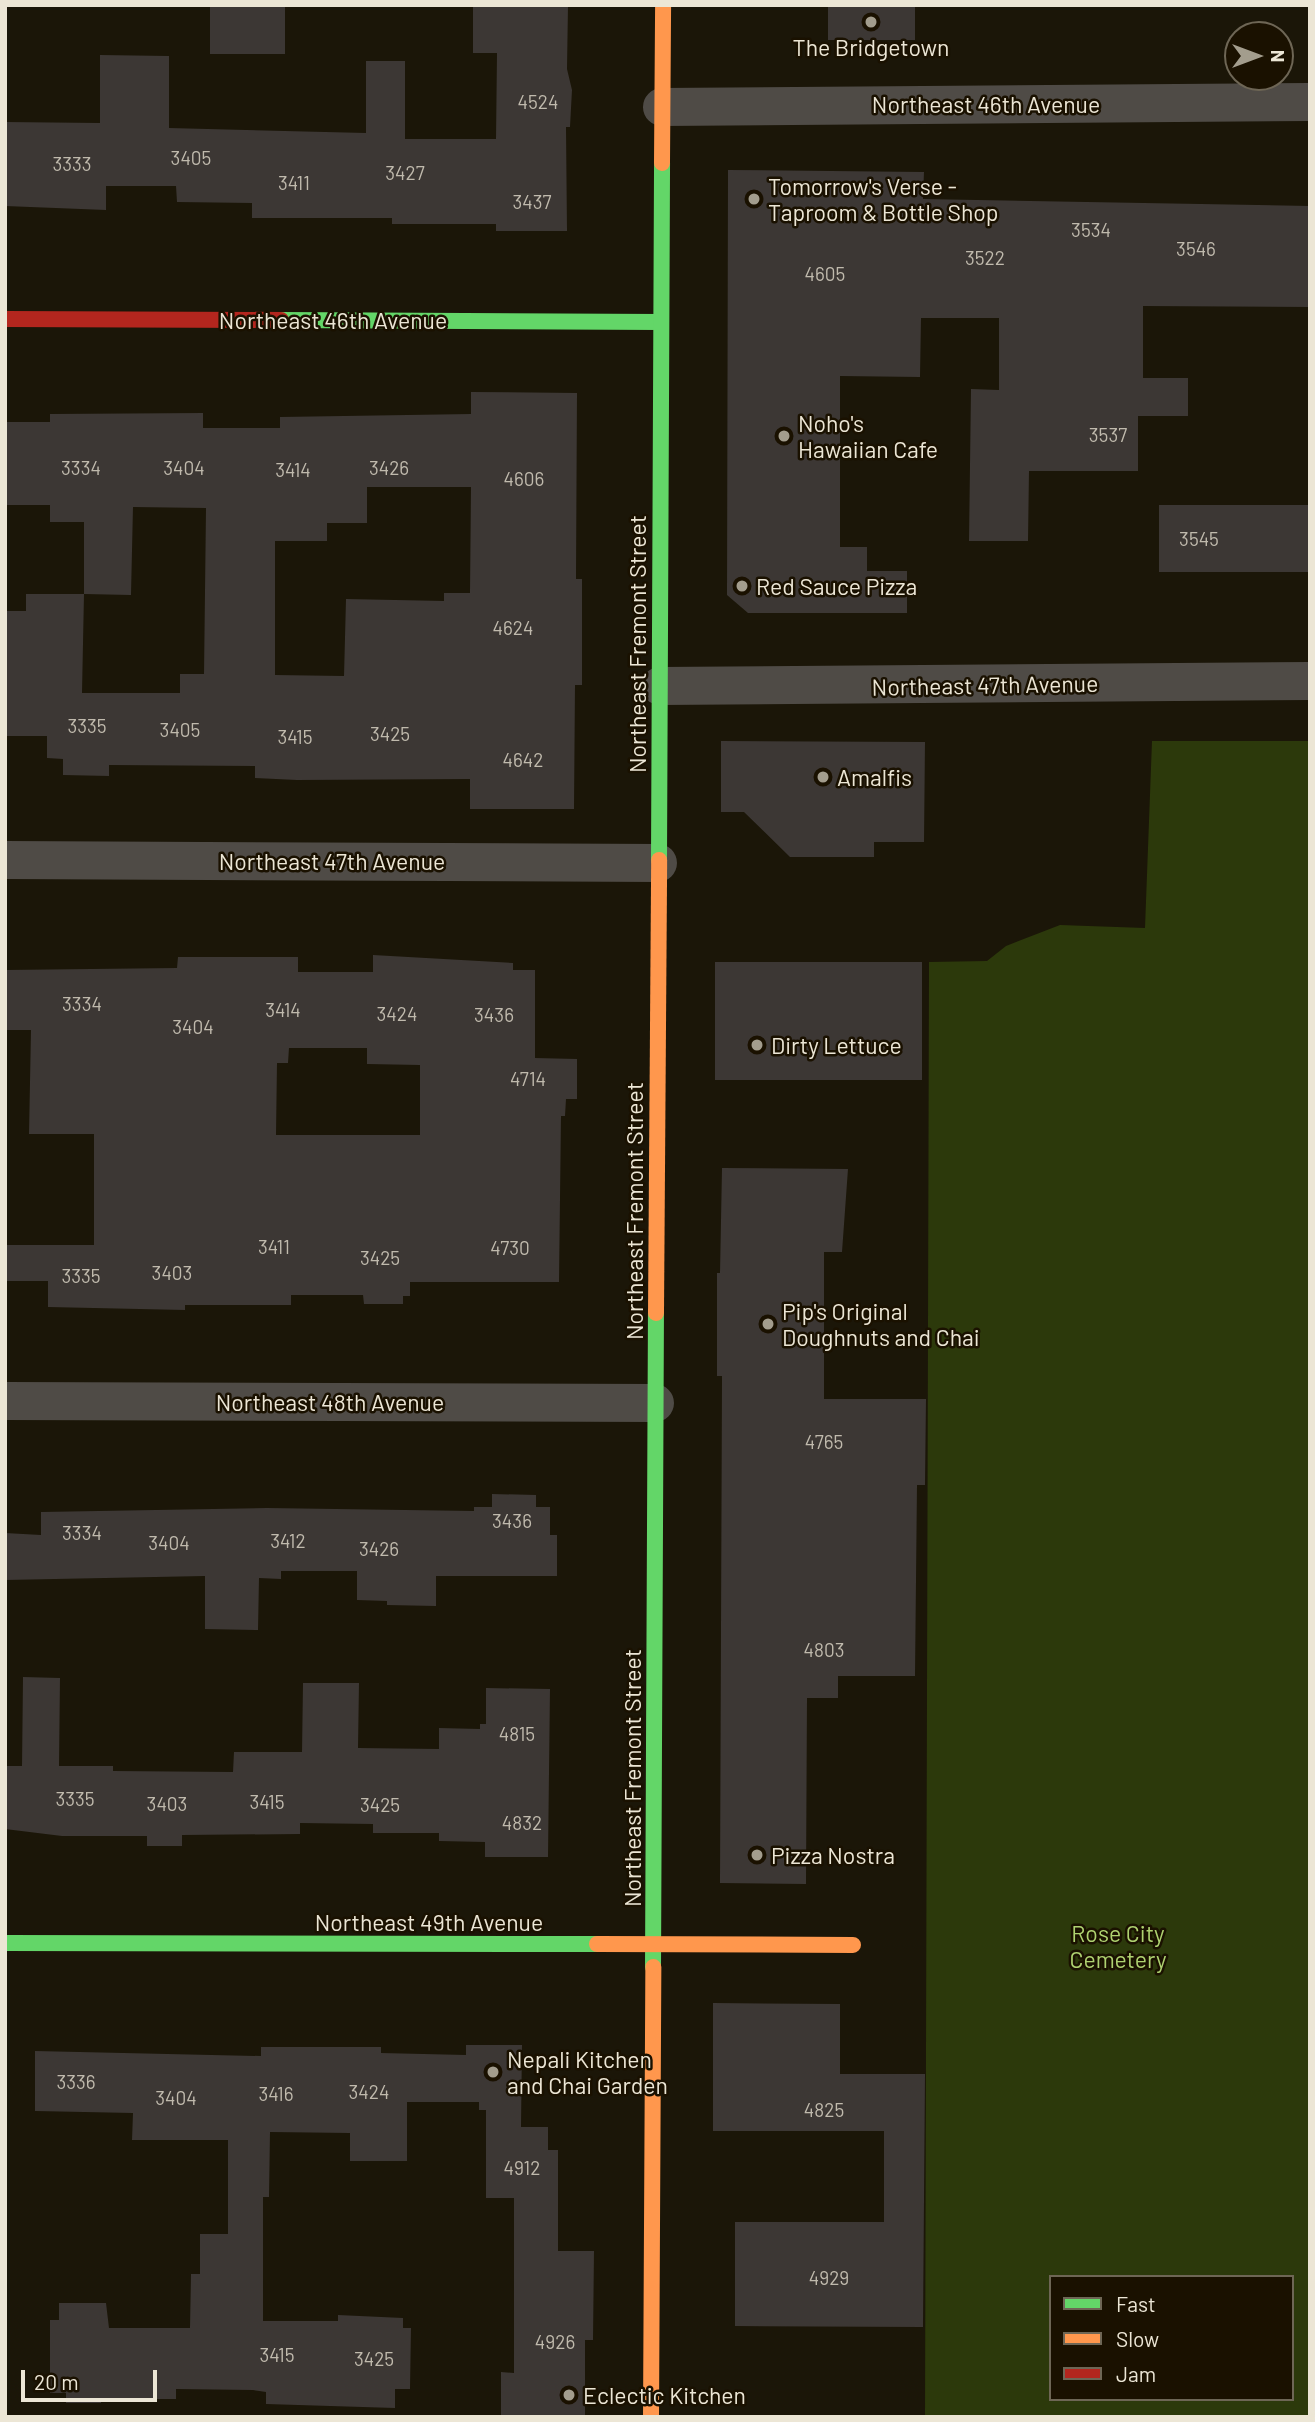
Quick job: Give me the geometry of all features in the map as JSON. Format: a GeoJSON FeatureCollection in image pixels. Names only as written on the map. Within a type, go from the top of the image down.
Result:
{"type":"FeatureCollection","features":[{"type":"Feature","properties":{"kind":"main road","name":"Northeast Fremont Street"},"geometry":{"type":"LineString","coordinates":[[651,2417],[663,5]]}},
{"type":"Feature","properties":{"kind":"main road","name":"Northeast 46th Avenue"},"geometry":{"type":"LineString","coordinates":[[5,319],[661,322]]}},
{"type":"Feature","properties":{"kind":"main road","name":"Northeast 49th Avenue"},"geometry":{"type":"LineString","coordinates":[[5,1942],[853,1945]]}},
{"type":"Feature","properties":{"kind":"street","name":"Northeast 46th Avenue"},"geometry":{"type":"LineString","coordinates":[[662,107],[1310,102]]}},
{"type":"Feature","properties":{"kind":"street","name":"Northeast 47th Avenue"},"geometry":{"type":"LineString","coordinates":[[660,686],[1310,681]]}},
{"type":"Feature","properties":{"kind":"street","name":"Northeast 47th Avenue"},"geometry":{"type":"LineString","coordinates":[[5,860],[658,863]]}},
{"type":"Feature","properties":{"kind":"street","name":"Northeast 48th Avenue"},"geometry":{"type":"LineString","coordinates":[[5,1401],[655,1403]]}},
{"type":"Feature","properties":{"kind":"green space","name":"Rose City Cemetery"},"geometry":{"type":"Polygon","coordinates":[[[1152,741],[1310,741],[1310,2417],[925,2417],[929,962],[987,961],[1006,946],[1060,925],[1145,928],[1152,741]]]}},
{"type":"Feature","properties":{"kind":"building"},"geometry":{"type":"Polygon","coordinates":[[[210,5],[285,5],[285,54],[210,54],[210,5]]]}},
{"type":"Feature","properties":{"kind":"building"},"geometry":{"type":"Polygon","coordinates":[[[473,5],[568,6],[567,69],[572,90],[570,127],[566,127],[567,231],[496,231],[496,224],[392,224],[392,218],[252,218],[252,203],[177,202],[176,186],[106,186],[106,210],[5,206],[5,122],[100,123],[100,55],[169,56],[169,128],[366,133],[366,61],[405,61],[405,139],[496,139],[497,53],[473,53],[473,5]]]}},
{"type":"Feature","properties":{"kind":"building","name":"The Bridgetown"},"geometry":{"type":"Polygon","coordinates":[[[828,5],[915,5],[915,40],[828,40],[828,5]]]}},
{"type":"Feature","properties":{"kind":"building"},"geometry":{"type":"Polygon","coordinates":[[[728,170],[924,172],[923,199],[1310,206],[1310,307],[1143,306],[1143,378],[1188,378],[1188,416],[1138,416],[1138,471],[1029,471],[1028,541],[969,541],[971,389],[999,390],[999,318],[921,318],[920,377],[840,376],[840,547],[867,547],[867,571],[907,571],[907,613],[748,613],[727,595],[728,170]]]}},
{"type":"Feature","properties":{"kind":"building"},"geometry":{"type":"Polygon","coordinates":[[[471,392],[577,393],[576,579],[582,579],[582,685],[575,685],[574,809],[470,809],[470,779],[255,778],[255,766],[109,765],[109,776],[63,775],[63,759],[47,758],[47,736],[5,736],[5,611],[26,611],[26,594],[84,594],[84,522],[50,522],[50,505],[5,505],[5,422],[50,422],[50,414],[203,413],[203,428],[280,428],[280,417],[471,414],[471,392]],[[367,487],[367,523],[327,523],[327,541],[275,541],[275,675],[344,676],[346,599],[444,601],[444,593],[470,593],[471,487],[367,487]],[[133,507],[131,595],[84,594],[82,693],[180,693],[180,674],[204,674],[206,508],[133,507]]]}},
{"type":"Feature","properties":{"kind":"building"},"geometry":{"type":"Polygon","coordinates":[[[1159,505],[1310,505],[1310,572],[1159,572],[1159,505]]]}},
{"type":"Feature","properties":{"kind":"building","name":"Amalfis"},"geometry":{"type":"Polygon","coordinates":[[[721,741],[925,742],[924,842],[874,842],[874,857],[790,857],[744,812],[721,812],[721,741]]]}},
{"type":"Feature","properties":{"kind":"building"},"geometry":{"type":"Polygon","coordinates":[[[373,955],[513,963],[513,970],[535,970],[535,1058],[577,1059],[577,1099],[566,1099],[565,1116],[561,1116],[559,1282],[410,1282],[410,1296],[403,1296],[403,1304],[364,1304],[363,1295],[291,1295],[291,1305],[185,1305],[185,1310],[48,1307],[48,1281],[5,1281],[5,1245],[94,1245],[94,1134],[29,1134],[31,1030],[5,1030],[5,970],[177,968],[178,957],[298,957],[298,972],[373,972],[373,955]],[[289,1048],[288,1063],[277,1063],[276,1135],[420,1135],[420,1065],[367,1064],[367,1048],[289,1048]]]}},
{"type":"Feature","properties":{"kind":"building"},"geometry":{"type":"Polygon","coordinates":[[[715,962],[922,962],[922,1080],[715,1080],[715,962]]]}},
{"type":"Feature","properties":{"kind":"building"},"geometry":{"type":"Polygon","coordinates":[[[722,1168],[848,1169],[842,1252],[824,1252],[824,1399],[926,1399],[925,1485],[917,1485],[915,1676],[838,1676],[838,1698],[807,1698],[806,1884],[720,1883],[722,1376],[717,1376],[717,1273],[720,1273],[722,1168]]]}},
{"type":"Feature","properties":{"kind":"building"},"geometry":{"type":"Polygon","coordinates":[[[492,1494],[536,1495],[536,1507],[550,1507],[550,1535],[557,1535],[557,1576],[436,1576],[436,1606],[387,1605],[387,1601],[357,1600],[357,1571],[281,1571],[281,1579],[259,1578],[258,1630],[205,1629],[205,1576],[5,1580],[5,1533],[41,1535],[41,1512],[267,1508],[474,1511],[474,1507],[492,1507],[492,1494]]]}},
{"type":"Feature","properties":{"kind":"building"},"geometry":{"type":"Polygon","coordinates":[[[23,1677],[60,1678],[59,1766],[113,1766],[113,1771],[233,1772],[234,1752],[302,1752],[303,1683],[359,1683],[358,1748],[439,1749],[439,1728],[480,1729],[480,1724],[486,1724],[486,1688],[550,1689],[548,1857],[485,1857],[485,1842],[439,1841],[439,1833],[373,1833],[373,1824],[300,1823],[300,1834],[182,1835],[182,1846],[147,1846],[147,1836],[62,1836],[5,1829],[5,1766],[22,1766],[23,1677]]]}},
{"type":"Feature","properties":{"kind":"building"},"geometry":{"type":"Polygon","coordinates":[[[713,2003],[840,2004],[840,2074],[925,2074],[923,2327],[735,2326],[735,2222],[884,2222],[884,2131],[713,2131],[713,2003]]]}},
{"type":"Feature","properties":{"kind":"building"},"geometry":{"type":"Polygon","coordinates":[[[466,2045],[522,2045],[521,2127],[548,2127],[548,2150],[558,2150],[558,2251],[594,2251],[593,2340],[585,2340],[585,2417],[501,2417],[501,2372],[514,2373],[514,2198],[486,2198],[486,2110],[479,2110],[479,2102],[407,2102],[407,2161],[350,2161],[350,2133],[270,2132],[269,2197],[263,2197],[263,2321],[338,2321],[338,2315],[403,2318],[403,2328],[411,2328],[410,2389],[395,2389],[395,2408],[266,2404],[266,2392],[253,2390],[176,2389],[176,2399],[101,2399],[101,2403],[66,2403],[66,2393],[50,2393],[50,2320],[59,2320],[59,2303],[106,2303],[109,2328],[190,2328],[191,2274],[200,2274],[200,2234],[228,2234],[228,2140],[132,2140],[133,2113],[35,2111],[35,2051],[261,2056],[261,2047],[381,2047],[381,2053],[466,2055],[466,2045]]]}},
{"type":"Feature","properties":{"kind":"traffic: fast"},"geometry":{"type":"LineString","coordinates":[[659,860],[662,163]]}},
{"type":"Feature","properties":{"kind":"traffic: fast"},"geometry":{"type":"LineString","coordinates":[[281,320],[661,322]]}},
{"type":"Feature","properties":{"kind":"traffic: fast"},"geometry":{"type":"LineString","coordinates":[[653,1967],[656,1313]]}},
{"type":"Feature","properties":{"kind":"traffic: fast"},"geometry":{"type":"LineString","coordinates":[[5,1943],[597,1944]]}},
{"type":"Feature","properties":{"kind":"traffic: slow"},"geometry":{"type":"LineString","coordinates":[[662,163],[663,5]]}},
{"type":"Feature","properties":{"kind":"traffic: slow"},"geometry":{"type":"LineString","coordinates":[[656,1313],[659,860]]}},
{"type":"Feature","properties":{"kind":"traffic: slow"},"geometry":{"type":"LineString","coordinates":[[597,1944],[853,1945]]}},
{"type":"Feature","properties":{"kind":"traffic: slow"},"geometry":{"type":"LineString","coordinates":[[651,2417],[653,1967]]}},
{"type":"Feature","properties":{"kind":"traffic: jam"},"geometry":{"type":"LineString","coordinates":[[5,319],[281,320]]}},
{"type":"Feature","properties":{"kind":"place","name":"The Bridgetown"},"geometry":{"type":"Point","coordinates":[871,22]}},
{"type":"Feature","properties":{"kind":"place","name":"Tomorrow's Verse - Taproom & Bottle Shop"},"geometry":{"type":"Point","coordinates":[754,199]}},
{"type":"Feature","properties":{"kind":"place","name":"Noho's Hawaiian Cafe"},"geometry":{"type":"Point","coordinates":[784,436]}},
{"type":"Feature","properties":{"kind":"place","name":"Red Sauce Pizza"},"geometry":{"type":"Point","coordinates":[742,586]}},
{"type":"Feature","properties":{"kind":"place","name":"Amalfis"},"geometry":{"type":"Point","coordinates":[823,777]}},
{"type":"Feature","properties":{"kind":"place","name":"Dirty Lettuce"},"geometry":{"type":"Point","coordinates":[757,1045]}},
{"type":"Feature","properties":{"kind":"place","name":"Pip's Original Doughnuts and Chai"},"geometry":{"type":"Point","coordinates":[768,1324]}},
{"type":"Feature","properties":{"kind":"place","name":"Pizza Nostra"},"geometry":{"type":"Point","coordinates":[757,1855]}},
{"type":"Feature","properties":{"kind":"place","name":"Nepali Kitchen and Chai Garden"},"geometry":{"type":"Point","coordinates":[493,2072]}},
{"type":"Feature","properties":{"kind":"place","name":"Eclectic Kitchen"},"geometry":{"type":"Point","coordinates":[569,2395]}}]}
